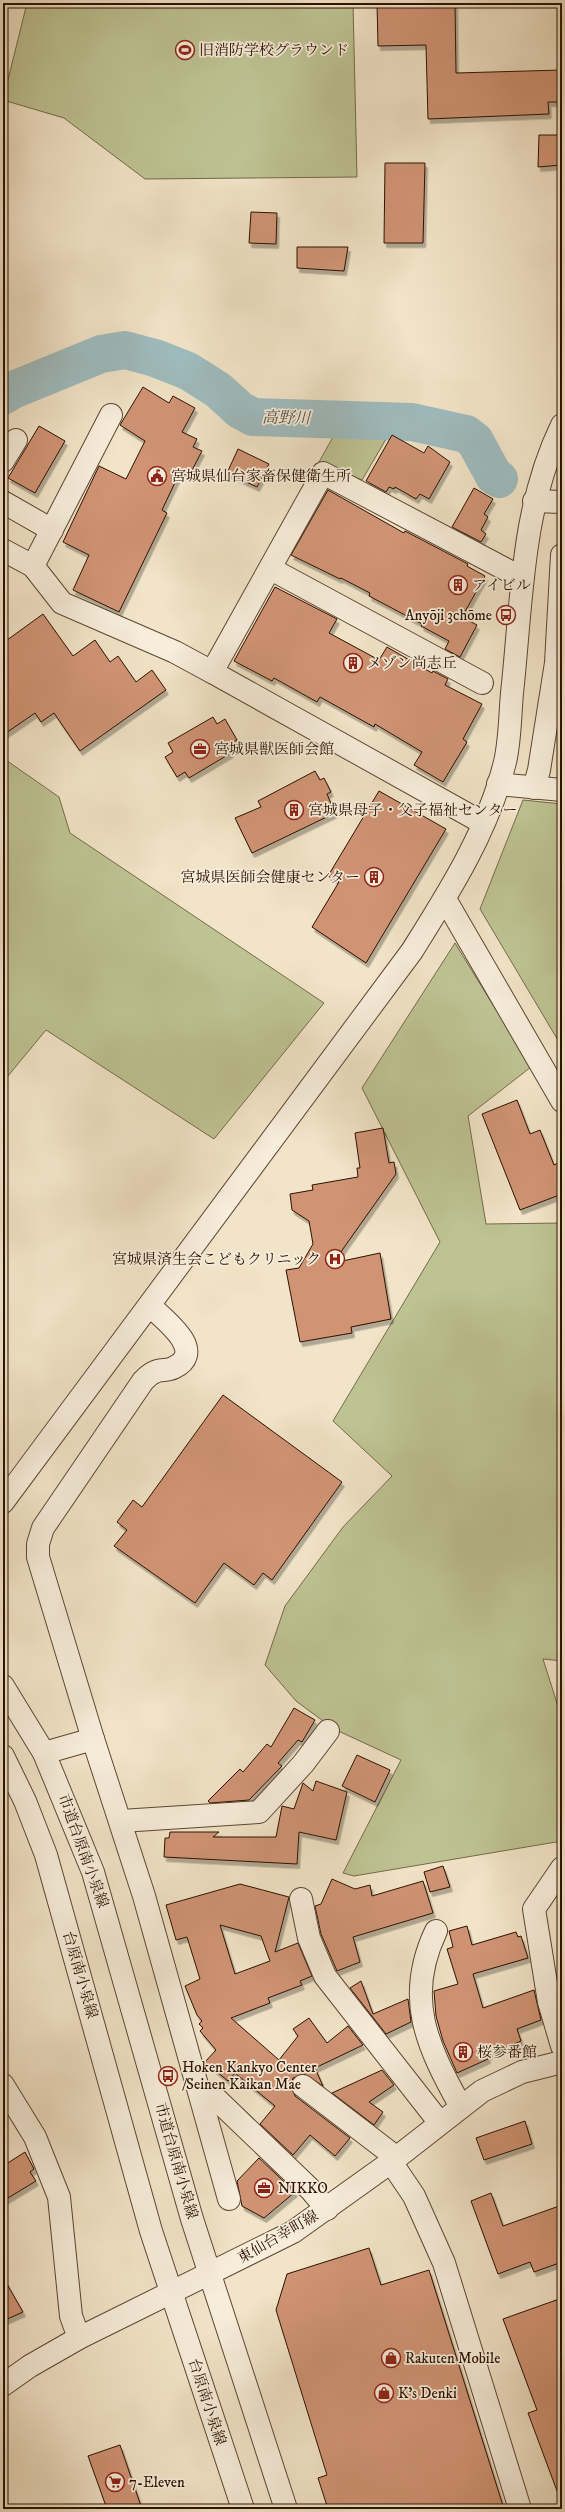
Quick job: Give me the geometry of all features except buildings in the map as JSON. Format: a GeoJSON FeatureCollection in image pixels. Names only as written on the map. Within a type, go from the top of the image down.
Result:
{"type":"FeatureCollection","features":[{"type":"Feature","properties":{"kind":"street"},"geometry":{"type":"LineString","coordinates":[[33,566],[111,415]]}},
{"type":"Feature","properties":{"kind":"street"},"geometry":{"type":"LineString","coordinates":[[3,1502],[150,1306],[412,951],[464,869],[498,784],[505,762],[522,578],[534,501],[547,460],[562,425]]}},
{"type":"Feature","properties":{"kind":"street"},"geometry":{"type":"LineString","coordinates":[[3,461],[16,440]]}},
{"type":"Feature","properties":{"kind":"street"},"geometry":{"type":"LineString","coordinates":[[212,672],[323,474],[522,578]]}},
{"type":"Feature","properties":{"kind":"street"},"geometry":{"type":"LineString","coordinates":[[534,501],[562,502]]}},
{"type":"Feature","properties":{"kind":"street"},"geometry":{"type":"LineString","coordinates":[[3,502],[52,530]]}},
{"type":"Feature","properties":{"kind":"street"},"geometry":{"type":"LineString","coordinates":[[3,550],[33,566],[62,603],[175,652],[483,823]]}},
{"type":"Feature","properties":{"kind":"street"},"geometry":{"type":"LineString","coordinates":[[551,788],[539,770],[556,663],[562,555]]}},
{"type":"Feature","properties":{"kind":"street"},"geometry":{"type":"LineString","coordinates":[[271,569],[482,683]]}},
{"type":"Feature","properties":{"kind":"street"},"geometry":{"type":"LineString","coordinates":[[498,784],[551,788]]}},
{"type":"Feature","properties":{"kind":"street"},"geometry":{"type":"LineString","coordinates":[[444,899],[562,1101]]}},
{"type":"Feature","properties":{"kind":"street"},"geometry":{"type":"LineString","coordinates":[[150,1306],[177,1330],[186,1347],[186,1355],[182,1363],[171,1369],[155,1372],[143,1381],[44,1528],[38,1544],[38,1557],[93,1739],[144,1896],[229,2199]]}},
{"type":"Feature","properties":{"kind":"street","name":"市道台原南小泉線"},"geometry":{"type":"LineString","coordinates":[[3,1686],[44,1753],[93,1872],[210,2275],[286,2509]]}},
{"type":"Feature","properties":{"kind":"street"},"geometry":{"type":"LineString","coordinates":[[120,1821],[259,1812],[303,1764],[328,1731]]}},
{"type":"Feature","properties":{"kind":"street"},"geometry":{"type":"LineString","coordinates":[[44,1753],[93,1739]]}},
{"type":"Feature","properties":{"kind":"street","name":"台原南小泉線"},"geometry":{"type":"LineString","coordinates":[[3,1756],[25,1801],[46,1855],[143,2200],[172,2294],[243,2509]]}},
{"type":"Feature","properties":{"kind":"street"},"geometry":{"type":"LineString","coordinates":[[562,1868],[534,1909],[548,2002],[562,2046]]}},
{"type":"Feature","properties":{"kind":"street"},"geometry":{"type":"LineString","coordinates":[[301,1899],[309,1938],[325,1976],[440,2123]]}},
{"type":"Feature","properties":{"kind":"street"},"geometry":{"type":"LineString","coordinates":[[436,1930],[425,1954],[421,2004],[425,2032],[461,2107]]}},
{"type":"Feature","properties":{"kind":"street","name":"東仙台幸町線"},"geometry":{"type":"LineString","coordinates":[[3,2385],[30,2366],[79,2338],[172,2294],[293,2232],[394,2160],[461,2107],[503,2080],[562,2062]]}},
{"type":"Feature","properties":{"kind":"street"},"geometry":{"type":"LineString","coordinates":[[3,2085],[35,2136],[59,2197],[71,2316],[79,2338]]}},
{"type":"Feature","properties":{"kind":"street"},"geometry":{"type":"LineString","coordinates":[[303,2086],[394,2160],[414,2196],[444,2263],[520,2509]]}},
{"type":"Feature","properties":{"kind":"street"},"geometry":{"type":"LineString","coordinates":[[212,2095],[310,2189],[327,2209]]}},
{"type":"Feature","properties":{"kind":"green space","name":"旧消防学校グラウンド"},"geometry":{"type":"Polygon","coordinates":[[[27,3],[353,3],[357,177],[145,179],[64,118],[3,100],[27,3]]]}},
{"type":"Feature","properties":{"kind":"green space"},"geometry":{"type":"Polygon","coordinates":[[[389,434],[362,480],[319,462],[334,435],[389,434]]]}},
{"type":"Feature","properties":{"kind":"green space"},"geometry":{"type":"Polygon","coordinates":[[[3,758],[59,797],[70,833],[324,1003],[214,1139],[46,1030],[3,1082],[3,758]]]}},
{"type":"Feature","properties":{"kind":"green space"},"geometry":{"type":"Polygon","coordinates":[[[523,800],[562,804],[562,1047],[480,909],[523,800]]]}},
{"type":"Feature","properties":{"kind":"green space"},"geometry":{"type":"Polygon","coordinates":[[[455,943],[531,1067],[468,1116],[486,1224],[562,1223],[562,1661],[543,1659],[562,1719],[562,1841],[354,1876],[343,1873],[401,1760],[334,1729],[296,1701],[265,1665],[285,1606],[343,1527],[392,1476],[333,1421],[440,1242],[362,1088],[455,943]]]}},
{"type":"Feature","properties":{"kind":"waterway","name":"高野川"},"geometry":{"type":"LineString","coordinates":[[3,396],[13,390],[101,354],[125,350],[155,358],[188,371],[218,390],[240,410],[253,417],[412,422],[466,434],[475,441],[494,476],[499,479]]}},
{"type":"Feature","properties":{"kind":"place","name":"旧消防学校グラウンド"},"geometry":{"type":"Point","coordinates":[185,50]}},
{"type":"Feature","properties":{"kind":"place","name":"宮城県仙台家畜保健衛生所"},"geometry":{"type":"Point","coordinates":[157,476]}},
{"type":"Feature","properties":{"kind":"place","name":"アイビル"},"geometry":{"type":"Point","coordinates":[458,585]}},
{"type":"Feature","properties":{"kind":"place","name":"Anyōji 3chōme"},"geometry":{"type":"Point","coordinates":[506,615]}},
{"type":"Feature","properties":{"kind":"place","name":"メゾン尚志丘"},"geometry":{"type":"Point","coordinates":[353,663]}},
{"type":"Feature","properties":{"kind":"place","name":"宮城県獣医師会館"},"geometry":{"type":"Point","coordinates":[200,749]}},
{"type":"Feature","properties":{"kind":"place","name":"宮城県母子・父子福祉センター"},"geometry":{"type":"Point","coordinates":[294,810]}},
{"type":"Feature","properties":{"kind":"place","name":"宮城県医師会健康センター"},"geometry":{"type":"Point","coordinates":[374,877]}},
{"type":"Feature","properties":{"kind":"place","name":"宮城県済生会こどもクリニック"},"geometry":{"type":"Point","coordinates":[335,1259]}},
{"type":"Feature","properties":{"kind":"place","name":"桜参番館"},"geometry":{"type":"Point","coordinates":[463,2052]}},
{"type":"Feature","properties":{"kind":"place","name":"Hoken Kankyo Center /Seinen Kaikan Mae"},"geometry":{"type":"Point","coordinates":[168,2076]}},
{"type":"Feature","properties":{"kind":"place","name":"NIKKO"},"geometry":{"type":"Point","coordinates":[264,2188]}},
{"type":"Feature","properties":{"kind":"place","name":"Rakuten Mobile"},"geometry":{"type":"Point","coordinates":[391,2358]}},
{"type":"Feature","properties":{"kind":"place","name":"K's Denki"},"geometry":{"type":"Point","coordinates":[384,2393]}},
{"type":"Feature","properties":{"kind":"place","name":"7-Eleven"},"geometry":{"type":"Point","coordinates":[115,2482]}}]}
